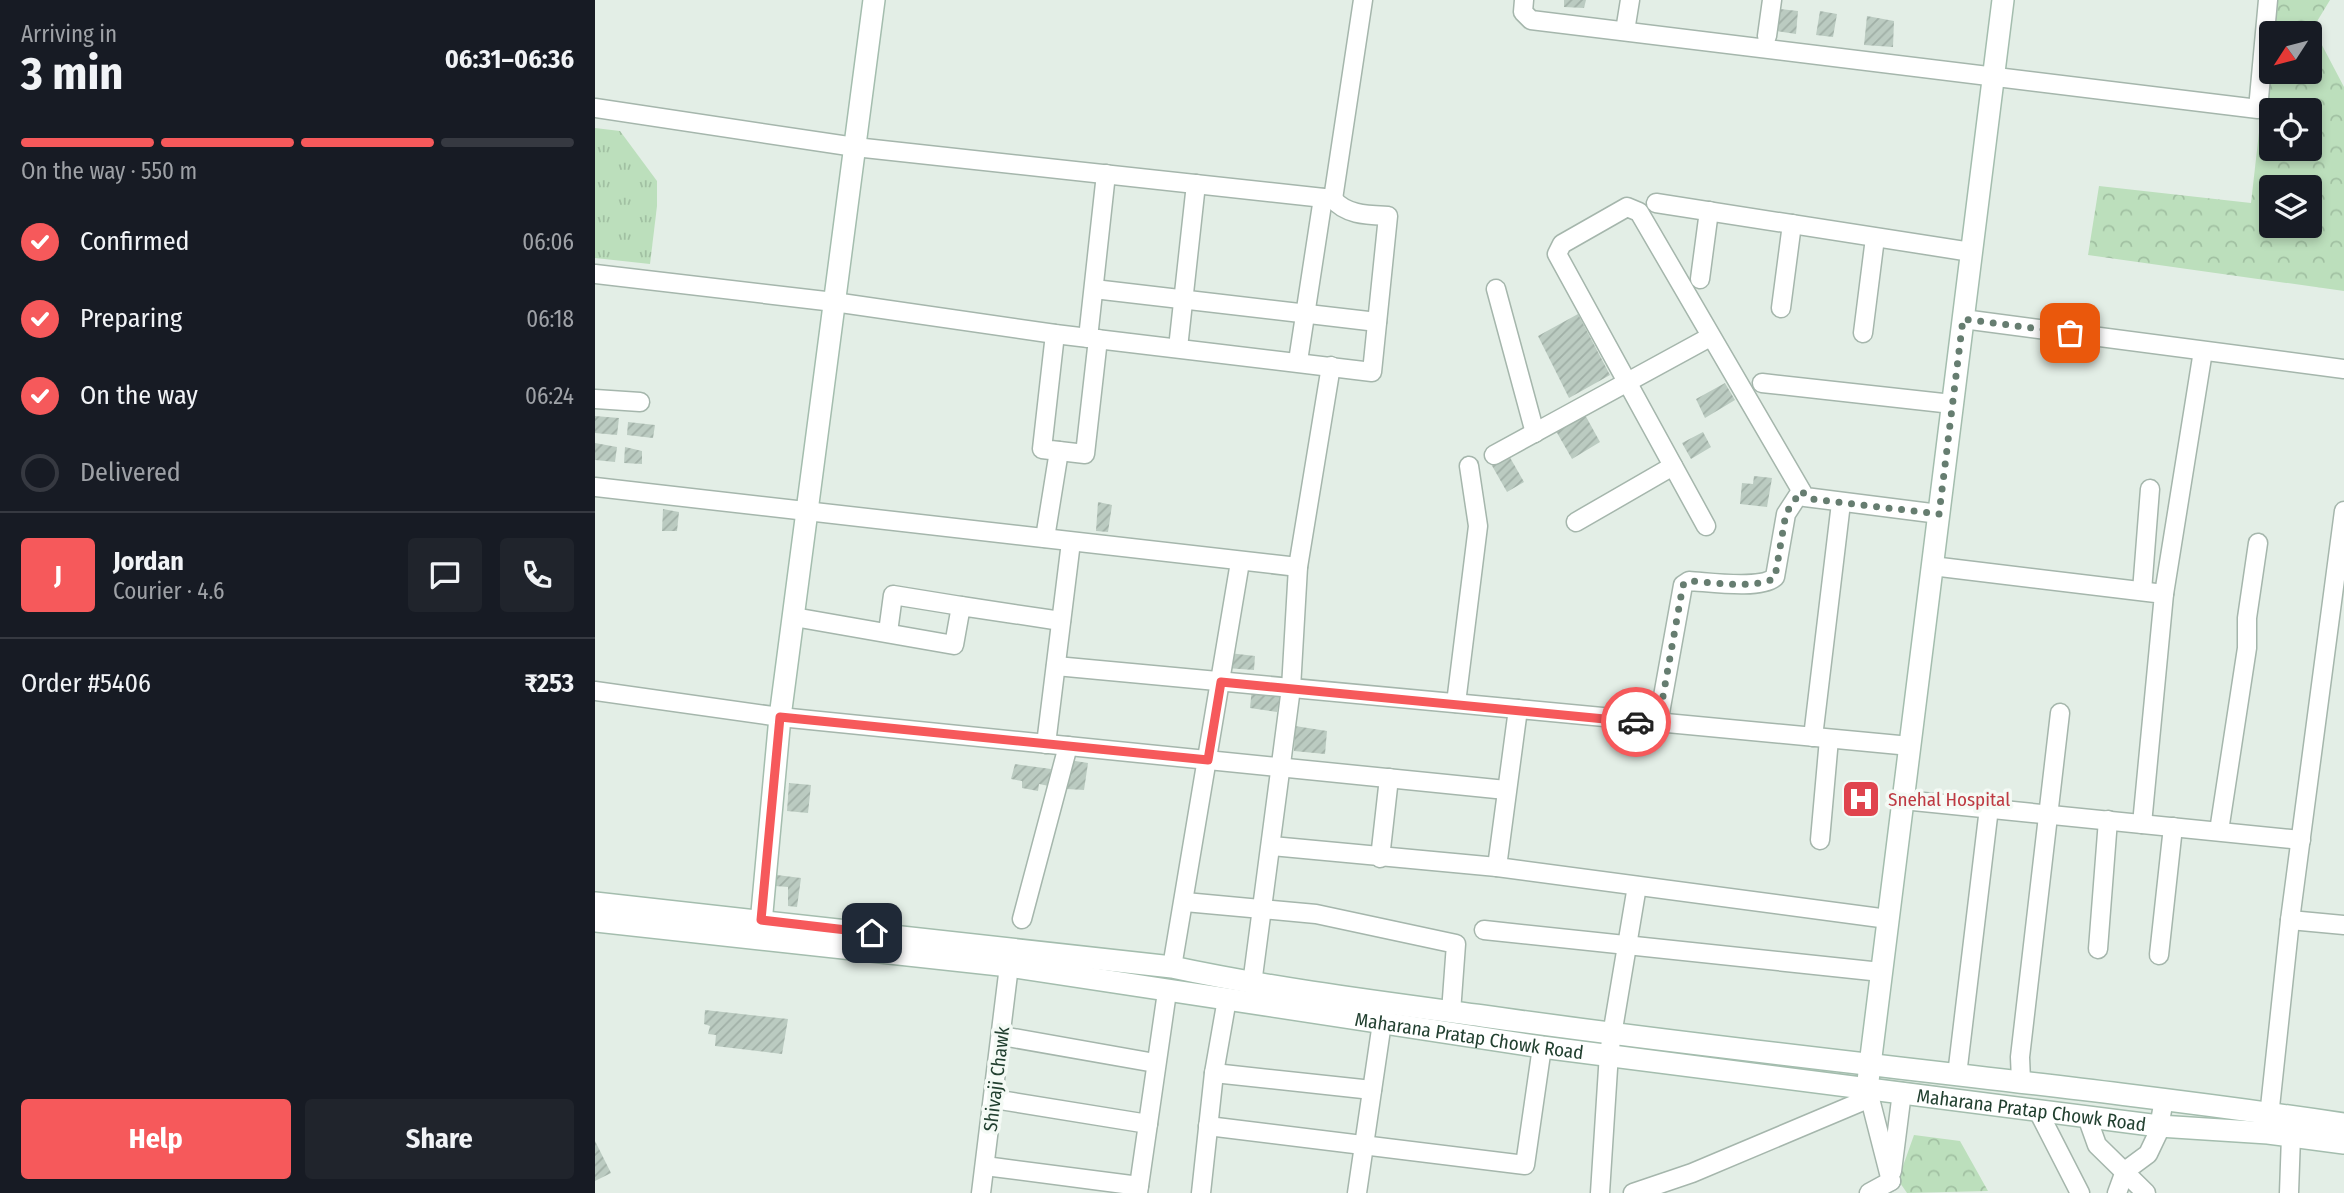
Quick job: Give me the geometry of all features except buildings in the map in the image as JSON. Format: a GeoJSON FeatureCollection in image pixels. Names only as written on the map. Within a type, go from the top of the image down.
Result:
{"type":"FeatureCollection","features":[{"type":"Feature","properties":{"kind":"main road"},"geometry":{"type":"LineString","coordinates":[[760,930],[780,717],[874,0]]}},
{"type":"Feature","properties":{"kind":"main road"},"geometry":{"type":"LineString","coordinates":[[1869,1084],[2003,0]]}},
{"type":"Feature","properties":{"kind":"main road","name":"Maharana Pratap Chowk Road"},"geometry":{"type":"LineString","coordinates":[[595,902],[760,930],[1009,965],[1167,992],[1384,1013],[1451,1012],[1610,1044],[1869,1084],[1902,1092],[2038,1111],[2159,1126],[2344,1124]]}},
{"type":"Feature","properties":{"kind":"main road","name":"Maharana Pratap Chowk Road"},"geometry":{"type":"LineString","coordinates":[[595,921],[760,930],[1172,967],[1542,1047],[1610,1044]]}},
{"type":"Feature","properties":{"kind":"main road","name":"Maharana Pratap Chowk Road"},"geometry":{"type":"LineString","coordinates":[[1869,1084],[1957,1075],[2021,1081],[2164,1099],[2269,1123],[2291,1136],[2344,1143]]}},
{"type":"Feature","properties":{"kind":"street"},"geometry":{"type":"LineString","coordinates":[[1298,361],[1363,0]]}},
{"type":"Feature","properties":{"kind":"street"},"geometry":{"type":"LineString","coordinates":[[1524,0],[1523,12],[1531,20],[2258,110],[2268,0]]}},
{"type":"Feature","properties":{"kind":"street"},"geometry":{"type":"LineString","coordinates":[[1625,31],[1630,0]]}},
{"type":"Feature","properties":{"kind":"street"},"geometry":{"type":"LineString","coordinates":[[1767,36],[1772,0]]}},
{"type":"Feature","properties":{"kind":"street"},"geometry":{"type":"LineString","coordinates":[[595,108],[855,147],[1328,198],[1340,208],[1364,215],[1388,216],[1372,372],[1298,361],[1093,339],[834,302],[795,300],[595,274]]}},
{"type":"Feature","properties":{"kind":"street"},"geometry":{"type":"LineString","coordinates":[[1055,334],[1042,449],[1085,454],[1094,289],[1106,174]]}},
{"type":"Feature","properties":{"kind":"street"},"geometry":{"type":"LineString","coordinates":[[1178,348],[1196,184]]}},
{"type":"Feature","properties":{"kind":"street"},"geometry":{"type":"LineString","coordinates":[[1656,203],[1971,252]]}},
{"type":"Feature","properties":{"kind":"street"},"geometry":{"type":"LineString","coordinates":[[1706,526],[1557,254],[1562,244],[1631,207],[1639,212],[1801,491],[1811,499],[1939,514]]}},
{"type":"Feature","properties":{"kind":"street"},"geometry":{"type":"LineString","coordinates":[[1700,279],[1709,211]]}},
{"type":"Feature","properties":{"kind":"street"},"geometry":{"type":"LineString","coordinates":[[1781,308],[1792,225]]}},
{"type":"Feature","properties":{"kind":"street"},"geometry":{"type":"LineString","coordinates":[[1863,333],[1875,238]]}},
{"type":"Feature","properties":{"kind":"street"},"geometry":{"type":"LineString","coordinates":[[1094,289],[1377,322]]}},
{"type":"Feature","properties":{"kind":"street"},"geometry":{"type":"LineString","coordinates":[[1496,289],[1535,433]]}},
{"type":"Feature","properties":{"kind":"street"},"geometry":{"type":"LineString","coordinates":[[1963,319],[2344,369]]}},
{"type":"Feature","properties":{"kind":"street"},"geometry":{"type":"LineString","coordinates":[[1494,455],[1710,337]]}},
{"type":"Feature","properties":{"kind":"street"},"geometry":{"type":"LineString","coordinates":[[2141,824],[2164,594],[2203,351]]}},
{"type":"Feature","properties":{"kind":"street"},"geometry":{"type":"LineString","coordinates":[[1252,984],[1291,688],[1298,567],[1331,366]]}},
{"type":"Feature","properties":{"kind":"street"},"geometry":{"type":"LineString","coordinates":[[1762,383],[1952,404]]}},
{"type":"Feature","properties":{"kind":"street"},"geometry":{"type":"LineString","coordinates":[[595,399],[640,402]]}},
{"type":"Feature","properties":{"kind":"street"},"geometry":{"type":"LineString","coordinates":[[1045,538],[1059,451]]}},
{"type":"Feature","properties":{"kind":"street"},"geometry":{"type":"LineString","coordinates":[[1456,703],[1478,526],[1469,466]]}},
{"type":"Feature","properties":{"kind":"street"},"geometry":{"type":"LineString","coordinates":[[1576,522],[1673,466]]}},
{"type":"Feature","properties":{"kind":"street"},"geometry":{"type":"LineString","coordinates":[[595,487],[1298,567]]}},
{"type":"Feature","properties":{"kind":"street"},"geometry":{"type":"LineString","coordinates":[[2142,591],[2150,489]]}},
{"type":"Feature","properties":{"kind":"street"},"geometry":{"type":"LineString","coordinates":[[1658,724],[1683,585],[1689,581],[1756,584],[1770,581],[1775,577],[1786,513],[1801,491]]}},
{"type":"Feature","properties":{"kind":"street"},"geometry":{"type":"LineString","coordinates":[[1820,841],[1821,738],[1842,503]]}},
{"type":"Feature","properties":{"kind":"street"},"geometry":{"type":"LineString","coordinates":[[2269,1123],[2290,920],[2338,596],[2344,511]]}},
{"type":"Feature","properties":{"kind":"street"},"geometry":{"type":"LineString","coordinates":[[1046,744],[1071,542]]}},
{"type":"Feature","properties":{"kind":"street"},"geometry":{"type":"LineString","coordinates":[[2219,831],[2247,648],[2247,618],[2258,543]]}},
{"type":"Feature","properties":{"kind":"street"},"geometry":{"type":"LineString","coordinates":[[1172,967],[1240,562]]}},
{"type":"Feature","properties":{"kind":"street"},"geometry":{"type":"LineString","coordinates":[[1932,566],[2164,594]]}},
{"type":"Feature","properties":{"kind":"street"},"geometry":{"type":"LineString","coordinates":[[888,632],[893,595],[1061,621]]}},
{"type":"Feature","properties":{"kind":"street"},"geometry":{"type":"LineString","coordinates":[[794,617],[954,645],[961,606]]}},
{"type":"Feature","properties":{"kind":"street"},"geometry":{"type":"LineString","coordinates":[[1056,666],[1910,746]]}},
{"type":"Feature","properties":{"kind":"street"},"geometry":{"type":"LineString","coordinates":[[595,691],[780,717],[1506,790]]}},
{"type":"Feature","properties":{"kind":"street"},"geometry":{"type":"LineString","coordinates":[[1497,867],[1518,709]]}},
{"type":"Feature","properties":{"kind":"street"},"geometry":{"type":"LineString","coordinates":[[2021,1081],[2020,1057],[2060,713]]}},
{"type":"Feature","properties":{"kind":"street"},"geometry":{"type":"LineString","coordinates":[[1022,919],[1068,746]]}},
{"type":"Feature","properties":{"kind":"street"},"geometry":{"type":"LineString","coordinates":[[1380,858],[1389,778]]}},
{"type":"Feature","properties":{"kind":"street"},"geometry":{"type":"LineString","coordinates":[[1903,800],[2301,840]]}},
{"type":"Feature","properties":{"kind":"street"},"geometry":{"type":"LineString","coordinates":[[1957,1075],[1989,808]]}},
{"type":"Feature","properties":{"kind":"street"},"geometry":{"type":"LineString","coordinates":[[2098,948],[2108,820]]}},
{"type":"Feature","properties":{"kind":"street"},"geometry":{"type":"LineString","coordinates":[[2159,955],[2173,827]]}},
{"type":"Feature","properties":{"kind":"street"},"geometry":{"type":"LineString","coordinates":[[1272,846],[1497,867],[1888,919]]}},
{"type":"Feature","properties":{"kind":"street"},"geometry":{"type":"LineString","coordinates":[[1600,1193],[1610,1044],[1637,886]]}},
{"type":"Feature","properties":{"kind":"street"},"geometry":{"type":"LineString","coordinates":[[1185,902],[1316,914],[1456,944],[1451,1012]]}},
{"type":"Feature","properties":{"kind":"street"},"geometry":{"type":"LineString","coordinates":[[2290,920],[2344,926]]}},
{"type":"Feature","properties":{"kind":"street"},"geometry":{"type":"LineString","coordinates":[[1484,930],[1881,972]]}},
{"type":"Feature","properties":{"kind":"street","name":"Shivaji Chawk"},"geometry":{"type":"LineString","coordinates":[[981,1193],[1009,965]]}},
{"type":"Feature","properties":{"kind":"street"},"geometry":{"type":"LineString","coordinates":[[985,1166],[1139,1189],[1167,992]]}},
{"type":"Feature","properties":{"kind":"street"},"geometry":{"type":"LineString","coordinates":[[1201,1193],[1214,1073],[1227,999]]}},
{"type":"Feature","properties":{"kind":"street"},"geometry":{"type":"LineString","coordinates":[[1357,1193],[1384,1013]]}},
{"type":"Feature","properties":{"kind":"street"},"geometry":{"type":"LineString","coordinates":[[1002,1036],[1155,1063]]}},
{"type":"Feature","properties":{"kind":"street"},"geometry":{"type":"LineString","coordinates":[[1208,1126],[1525,1165],[1542,1047]]}},
{"type":"Feature","properties":{"kind":"street"},"geometry":{"type":"LineString","coordinates":[[1214,1073],[1372,1090]]}},
{"type":"Feature","properties":{"kind":"street"},"geometry":{"type":"LineString","coordinates":[[1633,1193],[1692,1173],[1869,1084],[1891,1181]]}},
{"type":"Feature","properties":{"kind":"street"},"geometry":{"type":"LineString","coordinates":[[1891,1181],[1902,1092]]}},
{"type":"Feature","properties":{"kind":"street"},"geometry":{"type":"LineString","coordinates":[[994,1099],[1148,1124]]}},
{"type":"Feature","properties":{"kind":"street"},"geometry":{"type":"LineString","coordinates":[[2117,1193],[2125,1171],[2148,1154],[2159,1126],[2164,1099]]}},
{"type":"Feature","properties":{"kind":"street"},"geometry":{"type":"LineString","coordinates":[[2038,1111],[2080,1193]]}},
{"type":"Feature","properties":{"kind":"street"},"geometry":{"type":"LineString","coordinates":[[2087,1117],[2097,1145],[2146,1193]]}},
{"type":"Feature","properties":{"kind":"street"},"geometry":{"type":"LineString","coordinates":[[2289,1193],[2291,1136]]}},
{"type":"Feature","properties":{"kind":"street"},"geometry":{"type":"LineString","coordinates":[[1869,1193],[1891,1181]]}},
{"type":"Feature","properties":{"kind":"green space"},"geometry":{"type":"Polygon","coordinates":[[[2274,0],[2330,0],[2317,21],[2272,21],[2274,0]]]}},
{"type":"Feature","properties":{"kind":"green space"},"geometry":{"type":"Polygon","coordinates":[[[2322,45],[2344,87],[2344,291],[2088,255],[2099,186],[2251,203],[2259,132],[2259,161],[2322,161],[2322,98],[2263,98],[2264,84],[2322,84],[2322,45]]]}},
{"type":"Feature","properties":{"kind":"green space"},"geometry":{"type":"Polygon","coordinates":[[[595,128],[620,131],[657,181],[657,206],[650,264],[595,258],[595,128]]]}},
{"type":"Feature","properties":{"kind":"green space"},"geometry":{"type":"Polygon","coordinates":[[[1914,1135],[1960,1141],[1988,1191],[1907,1193],[1898,1180],[1914,1135]]]}},
{"type":"Feature","properties":{"kind":"way so far"},"geometry":{"type":"LineString","coordinates":[[1636,722],[1658,724],[1683,585],[1689,581],[1762,584],[1770,581],[1775,577],[1786,513],[1801,491],[1805,497],[1811,499],[1939,514],[1963,319],[2070,333]]}},
{"type":"Feature","properties":{"kind":"place","name":"Snehal Hospital"},"geometry":{"type":"Point","coordinates":[1861,799]}},
{"type":"Feature","properties":{"kind":"route"},"geometry":{"type":"LineString","coordinates":[[872,933],[761,920],[780,717],[1208,760],[1221,682],[1636,722]]}}]}
